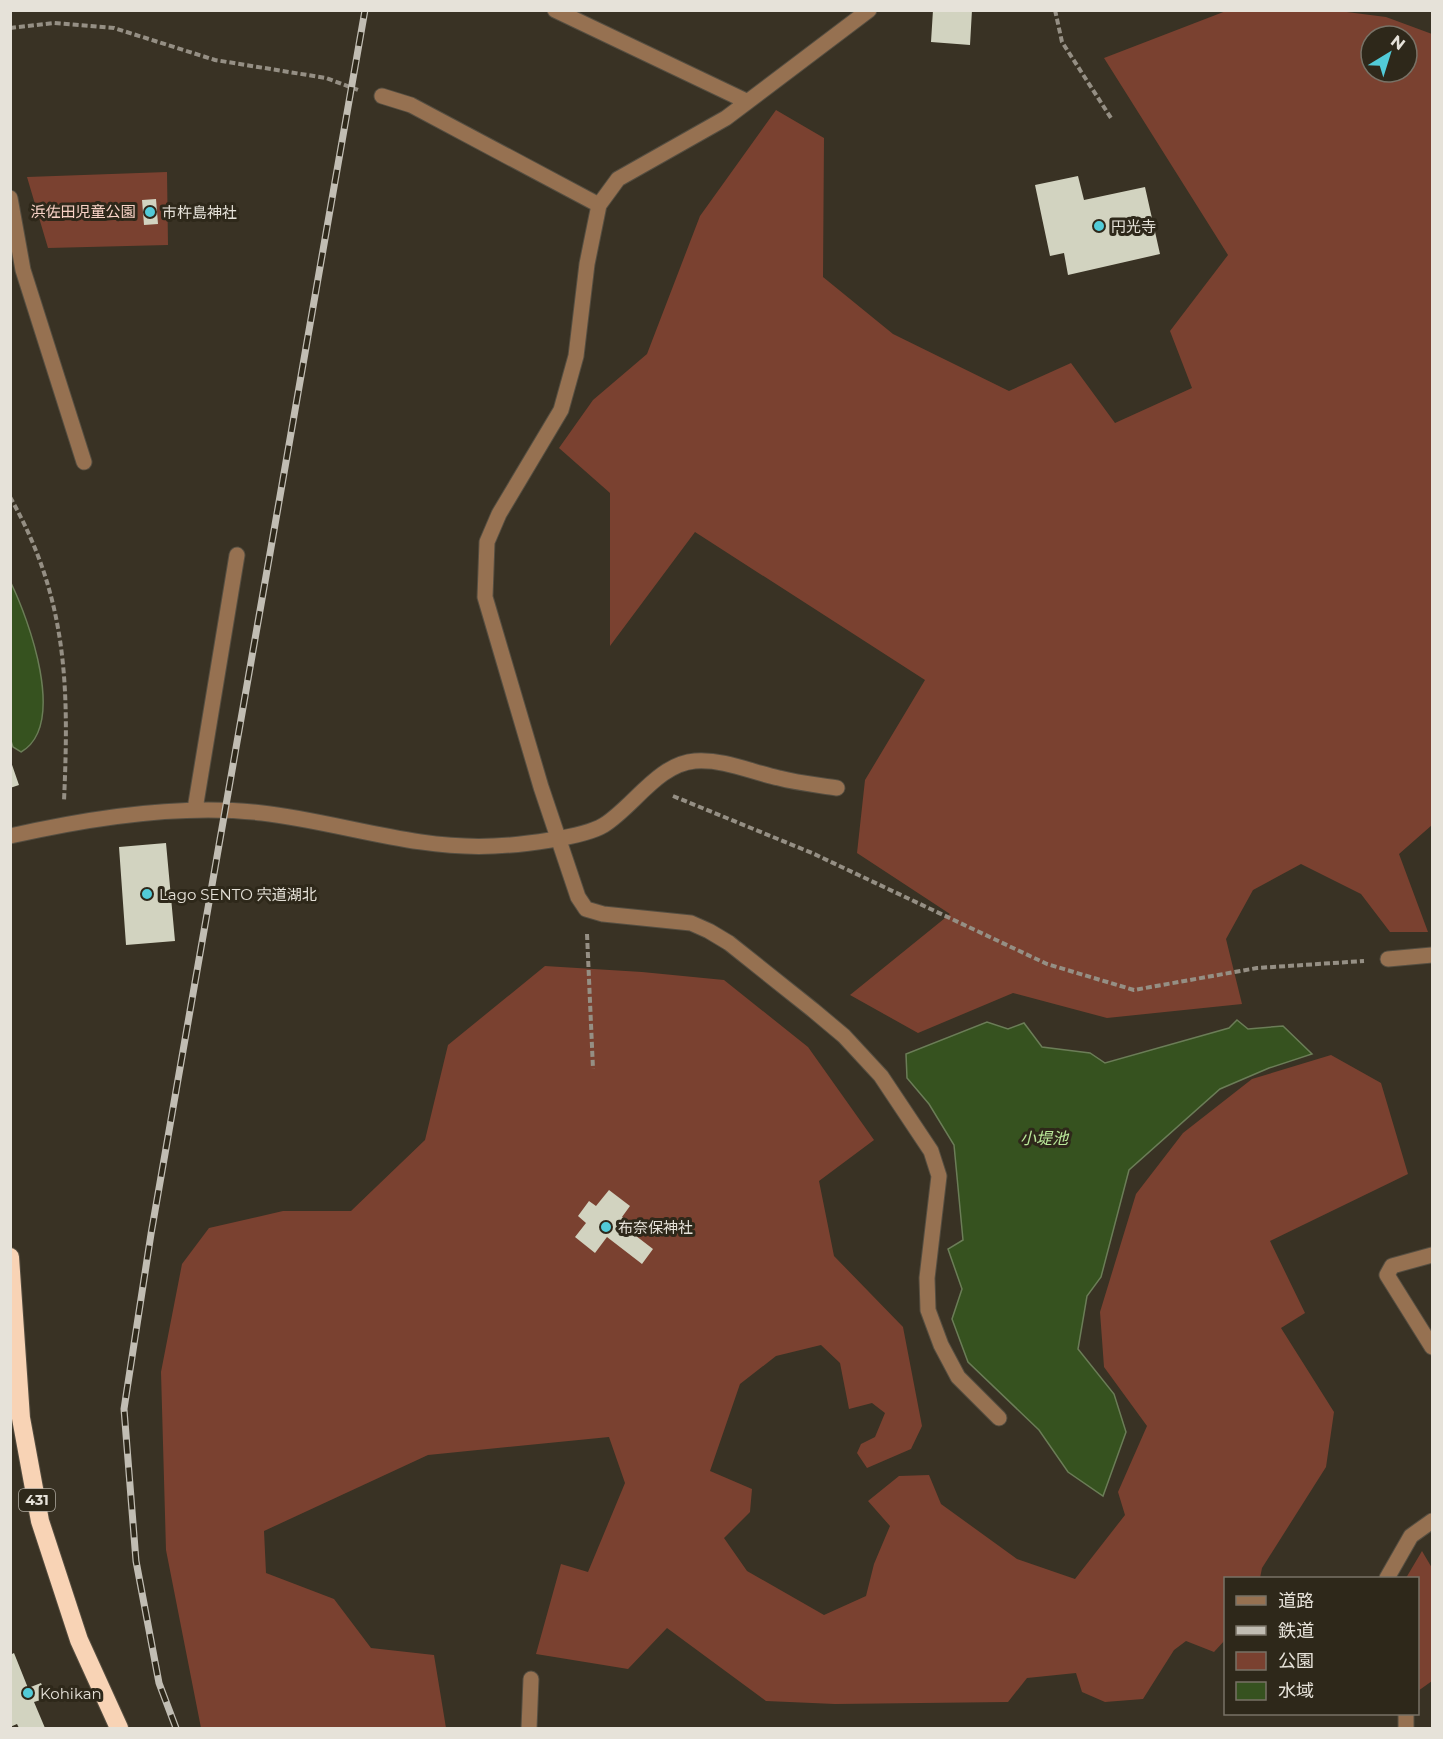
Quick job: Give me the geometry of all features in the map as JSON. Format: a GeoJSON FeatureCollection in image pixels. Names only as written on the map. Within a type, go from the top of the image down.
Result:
{"type":"FeatureCollection","features":[{"type":"Feature","properties":{"kind":"highway","name":"431"},"geometry":{"type":"LineString","coordinates":[[10,1257],[21,1418],[40,1521],[79,1640],[119,1728]]}},
{"type":"Feature","properties":{"kind":"street"},"geometry":{"type":"LineString","coordinates":[[555,10],[746,101]]}},
{"type":"Feature","properties":{"kind":"street"},"geometry":{"type":"LineString","coordinates":[[868,10],[726,118],[618,179],[599,205],[587,264],[576,356],[561,410],[500,514],[488,542],[485,597],[510,687],[558,838],[578,897],[586,909],[603,914],[691,923],[729,943],[844,1036],[881,1076],[931,1151],[939,1176],[927,1278],[928,1310],[941,1345],[958,1377],[999,1418]]}},
{"type":"Feature","properties":{"kind":"street"},"geometry":{"type":"LineString","coordinates":[[382,96],[411,105],[599,205]]}},
{"type":"Feature","properties":{"kind":"street"},"geometry":{"type":"LineString","coordinates":[[10,198],[23,270],[84,462]]}},
{"type":"Feature","properties":{"kind":"street"},"geometry":{"type":"LineString","coordinates":[[195,809],[237,555]]}},
{"type":"Feature","properties":{"kind":"street"},"geometry":{"type":"LineString","coordinates":[[10,836],[63,824],[195,809],[262,813],[443,846],[495,846],[558,838],[603,826],[674,766],[696,761],[734,764],[778,778],[837,788]]}},
{"type":"Feature","properties":{"kind":"street"},"geometry":{"type":"LineString","coordinates":[[1388,959],[1432,955]]}},
{"type":"Feature","properties":{"kind":"street"},"geometry":{"type":"LineString","coordinates":[[1432,1255],[1392,1266],[1387,1275],[1432,1347]]}},
{"type":"Feature","properties":{"kind":"street"},"geometry":{"type":"LineString","coordinates":[[1388,1577],[1412,1536],[1432,1521]]}},
{"type":"Feature","properties":{"kind":"street"},"geometry":{"type":"LineString","coordinates":[[529,1728],[531,1679]]}},
{"type":"Feature","properties":{"kind":"path"},"geometry":{"type":"LineString","coordinates":[[1055,10],[1062,42],[1112,118]]}},
{"type":"Feature","properties":{"kind":"path"},"geometry":{"type":"LineString","coordinates":[[10,28],[54,23],[114,28],[215,60],[326,78],[382,96]]}},
{"type":"Feature","properties":{"kind":"path"},"geometry":{"type":"LineString","coordinates":[[10,497],[27,528],[49,583],[66,669],[68,716],[63,824]]}},
{"type":"Feature","properties":{"kind":"path"},"geometry":{"type":"LineString","coordinates":[[650,786],[812,853],[1047,964],[1134,990],[1257,968],[1388,959]]}},
{"type":"Feature","properties":{"kind":"path"},"geometry":{"type":"LineString","coordinates":[[586,909],[593,1070]]}},
{"type":"Feature","properties":{"kind":"green space"},"geometry":{"type":"Polygon","coordinates":[[[1226,11],[1339,11],[1386,17],[1405,24],[1359,24],[1359,84],[1419,84],[1419,29],[1432,34],[1432,825],[1399,854],[1428,932],[1390,932],[1361,894],[1301,864],[1253,890],[1226,939],[1242,1004],[1107,1018],[1013,993],[918,1033],[850,995],[950,914],[857,853],[865,780],[925,680],[695,532],[610,646],[610,493],[559,448],[593,400],[647,354],[700,216],[776,110],[824,138],[823,277],[893,334],[1009,391],[1071,363],[1115,423],[1192,388],[1170,331],[1228,255],[1104,58],[1226,11]]]}},
{"type":"Feature","properties":{"kind":"green space","name":"浜佐田児童公園"},"geometry":{"type":"Polygon","coordinates":[[[167,172],[168,245],[48,248],[27,177],[167,172]]]}},
{"type":"Feature","properties":{"kind":"green space"},"geometry":{"type":"Polygon","coordinates":[[[545,966],[724,980],[808,1047],[874,1140],[819,1181],[834,1256],[903,1327],[922,1426],[911,1449],[867,1468],[857,1453],[861,1444],[875,1437],[885,1413],[872,1403],[849,1409],[840,1363],[821,1345],[776,1356],[740,1384],[710,1471],[752,1489],[750,1512],[724,1538],[747,1571],[824,1615],[866,1596],[874,1564],[890,1526],[868,1501],[899,1476],[929,1475],[941,1504],[1017,1559],[1075,1579],[1125,1515],[1118,1492],[1147,1426],[1104,1367],[1100,1312],[1136,1194],[1183,1133],[1252,1079],[1331,1055],[1381,1083],[1408,1174],[1270,1241],[1305,1313],[1281,1328],[1334,1412],[1326,1467],[1262,1568],[1260,1577],[1224,1577],[1224,1641],[1214,1652],[1186,1641],[1174,1650],[1143,1699],[1105,1702],[1082,1692],[1076,1673],[1027,1678],[1008,1702],[835,1704],[766,1701],[667,1628],[628,1669],[536,1654],[561,1564],[588,1572],[625,1483],[609,1437],[428,1455],[264,1531],[266,1573],[334,1599],[371,1648],[434,1655],[446,1728],[201,1728],[166,1550],[161,1372],[182,1264],[209,1228],[283,1211],[351,1211],[425,1140],[448,1045],[545,966]]]}},
{"type":"Feature","properties":{"kind":"green space"},"geometry":{"type":"Polygon","coordinates":[[[1422,1551],[1432,1568],[1432,1681],[1419,1690],[1419,1577],[1407,1577],[1422,1551]]]}},
{"type":"Feature","properties":{"kind":"water"},"geometry":{"type":"Polygon","coordinates":[[[11,583],[34,645],[43,696],[42,719],[35,738],[21,752],[13,747],[11,741],[11,583]]]}},
{"type":"Feature","properties":{"kind":"water","name":"小堤池"},"geometry":{"type":"Polygon","coordinates":[[[1237,1020],[1248,1029],[1283,1026],[1312,1054],[1269,1068],[1220,1089],[1129,1170],[1101,1277],[1087,1296],[1078,1349],[1114,1394],[1126,1432],[1103,1496],[1068,1472],[1039,1430],[968,1362],[952,1319],[962,1289],[948,1249],[963,1240],[954,1145],[929,1104],[907,1078],[906,1054],[987,1022],[1008,1029],[1024,1023],[1042,1047],[1090,1053],[1105,1063],[1229,1028],[1237,1020]]]}},
{"type":"Feature","properties":{"kind":"building"},"geometry":{"type":"Polygon","coordinates":[[[933,10],[972,10],[970,45],[931,42],[933,10]]]}},
{"type":"Feature","properties":{"kind":"building","name":"円光寺"},"geometry":{"type":"Polygon","coordinates":[[[1078,176],[1084,200],[1145,187],[1160,254],[1068,275],[1064,253],[1050,256],[1035,185],[1078,176]]]}},
{"type":"Feature","properties":{"kind":"building","name":"市杵島神社"},"geometry":{"type":"Polygon","coordinates":[[[156,199],[158,224],[144,225],[142,200],[156,199]]]}},
{"type":"Feature","properties":{"kind":"building"},"geometry":{"type":"Polygon","coordinates":[[[10,759],[19,785],[10,788],[10,759]]]}},
{"type":"Feature","properties":{"kind":"building","name":"Lago SENTO 宍道湖北"},"geometry":{"type":"Polygon","coordinates":[[[166,843],[175,941],[126,945],[119,847],[166,843]]]}},
{"type":"Feature","properties":{"kind":"building","name":"布奈保神社"},"geometry":{"type":"Polygon","coordinates":[[[609,1190],[630,1206],[622,1217],[631,1224],[627,1229],[653,1249],[642,1264],[607,1237],[595,1253],[575,1237],[586,1223],[578,1216],[589,1201],[596,1206],[609,1190]]]}},
{"type":"Feature","properties":{"kind":"building","name":"Kohikan"},"geometry":{"type":"Polygon","coordinates":[[[14,1653],[28,1688],[41,1683],[47,1698],[34,1702],[45,1728],[19,1728],[17,1724],[10,1727],[10,1655],[14,1653]]]}},
{"type":"Feature","properties":{"kind":"railway"},"geometry":{"type":"LineString","coordinates":[[176,1728],[159,1683],[136,1561],[124,1409],[151,1234],[365,10]]}},
{"type":"Feature","properties":{"kind":"place","name":"市杵島神社"},"geometry":{"type":"Point","coordinates":[150,212]}},
{"type":"Feature","properties":{"kind":"place","name":"円光寺"},"geometry":{"type":"Point","coordinates":[1099,226]}},
{"type":"Feature","properties":{"kind":"place","name":"Lago SENTO 宍道湖北"},"geometry":{"type":"Point","coordinates":[147,894]}},
{"type":"Feature","properties":{"kind":"place","name":"布奈保神社"},"geometry":{"type":"Point","coordinates":[606,1227]}},
{"type":"Feature","properties":{"kind":"place","name":"Kohikan"},"geometry":{"type":"Point","coordinates":[28,1693]}}]}
